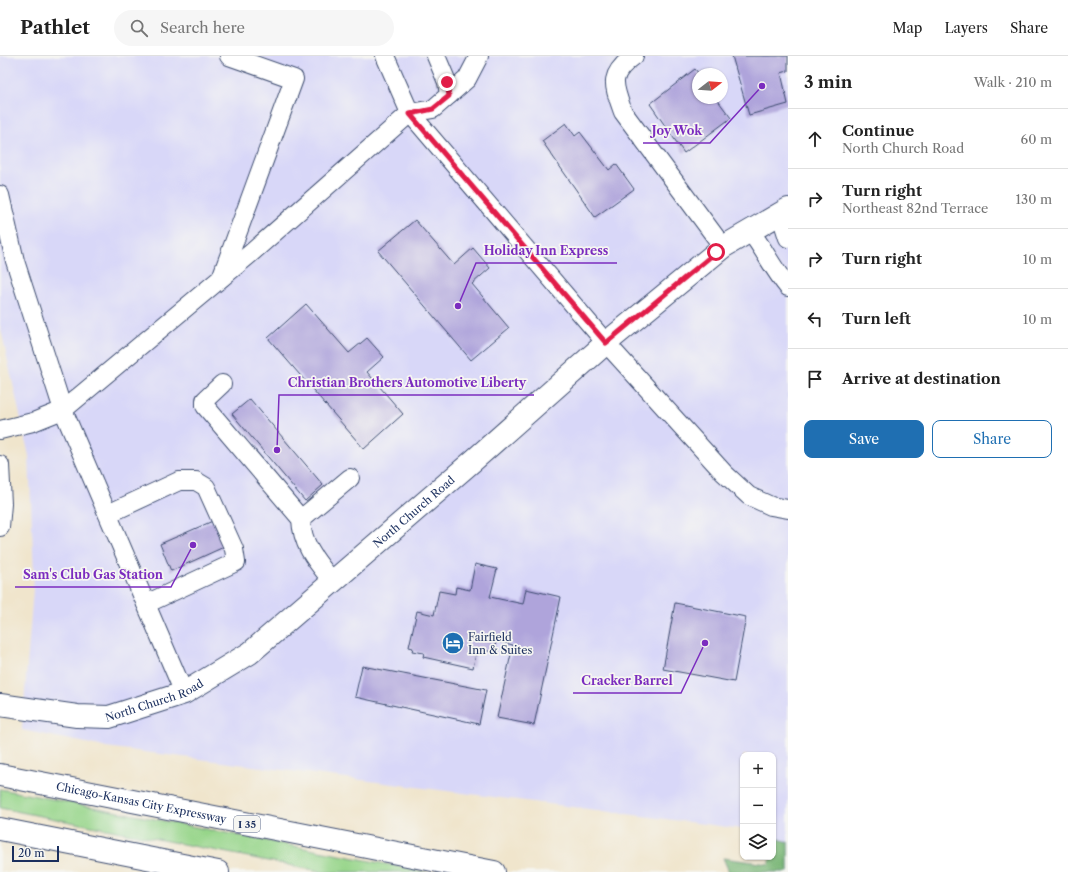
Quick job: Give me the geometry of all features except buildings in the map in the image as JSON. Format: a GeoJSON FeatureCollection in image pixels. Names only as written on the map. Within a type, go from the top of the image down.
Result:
{"type":"FeatureCollection","features":[{"type":"Feature","properties":{"kind":"main road","name":"North Church Road"},"geometry":{"type":"LineString","coordinates":[[0,704],[77,716],[109,717],[184,693],[250,653],[474,460],[606,343],[723,247],[784,211]]}},
{"type":"Feature","properties":{"kind":"main road","name":"Chicago-Kansas City Expressway"},"geometry":{"type":"LineString","coordinates":[[0,775],[494,872]]}},
{"type":"Feature","properties":{"kind":"main road"},"geometry":{"type":"LineString","coordinates":[[0,829],[218,872]]}},
{"type":"Feature","properties":{"kind":"street"},"geometry":{"type":"LineString","coordinates":[[220,279],[294,79],[229,56]]}},
{"type":"Feature","properties":{"kind":"street"},"geometry":{"type":"LineString","coordinates":[[385,56],[410,114],[606,343],[724,473],[749,496],[771,506],[788,509]]}},
{"type":"Feature","properties":{"kind":"street"},"geometry":{"type":"LineString","coordinates":[[436,56],[447,82],[449,96]]}},
{"type":"Feature","properties":{"kind":"street"},"geometry":{"type":"LineString","coordinates":[[0,430],[34,422],[63,410],[220,279],[410,114],[433,109],[449,96],[467,79],[480,56]]}},
{"type":"Feature","properties":{"kind":"street"},"geometry":{"type":"LineString","coordinates":[[634,56],[621,65],[615,77],[616,92],[623,112],[723,247]]}},
{"type":"Feature","properties":{"kind":"street"},"geometry":{"type":"LineString","coordinates":[[0,195],[15,261],[63,410],[184,693]]}},
{"type":"Feature","properties":{"kind":"street"},"geometry":{"type":"LineString","coordinates":[[784,211],[788,238]]}},
{"type":"Feature","properties":{"kind":"street"},"geometry":{"type":"LineString","coordinates":[[750,231],[763,247],[776,273],[788,287]]}},
{"type":"Feature","properties":{"kind":"street"},"geometry":{"type":"LineString","coordinates":[[222,384],[205,400],[205,406],[301,520],[305,543],[310,553],[333,582]]}},
{"type":"Feature","properties":{"kind":"street"},"geometry":{"type":"LineString","coordinates":[[0,465],[2,504],[0,527]]}},
{"type":"Feature","properties":{"kind":"street"},"geometry":{"type":"LineString","coordinates":[[301,520],[350,478]]}},
{"type":"Feature","properties":{"kind":"street"},"geometry":{"type":"LineString","coordinates":[[108,514],[179,482],[196,481],[206,486],[234,549],[236,562],[146,604]]}},
{"type":"Feature","properties":{"kind":"shaded area"},"geometry":{"type":"Polygon","coordinates":[[[0,56],[788,56],[788,842],[776,838],[776,752],[740,752],[740,829],[106,747],[22,730],[34,576],[29,456],[0,325],[0,56]]]}},
{"type":"Feature","properties":{"kind":"green space"},"geometry":{"type":"Polygon","coordinates":[[[0,789],[427,872],[324,872],[0,808],[0,789]]]}},
{"type":"Feature","properties":{"kind":"green space"},"geometry":{"type":"Polygon","coordinates":[[[776,838],[788,842],[788,872],[729,872],[723,858],[769,864],[770,860],[776,860],[776,838]]]}},
{"type":"Feature","properties":{"kind":"place","name":"Joy Wok"},"geometry":{"type":"Point","coordinates":[762,86]}},
{"type":"Feature","properties":{"kind":"place","name":"Holiday Inn Express"},"geometry":{"type":"Point","coordinates":[458,306]}},
{"type":"Feature","properties":{"kind":"place","name":"Christian Brothers Automotive Liberty"},"geometry":{"type":"Point","coordinates":[277,450]}},
{"type":"Feature","properties":{"kind":"place","name":"Sam's Club Gas Station"},"geometry":{"type":"Point","coordinates":[193,545]}},
{"type":"Feature","properties":{"kind":"place","name":"Fairfield Inn & Suites"},"geometry":{"type":"Point","coordinates":[453,643]}},
{"type":"Feature","properties":{"kind":"place","name":"Cracker Barrel"},"geometry":{"type":"Point","coordinates":[705,643]}},
{"type":"Feature","properties":{"kind":"route"},"geometry":{"type":"LineString","coordinates":[[447,82],[449,96],[433,109],[410,114],[606,343],[716,252]]}}]}
